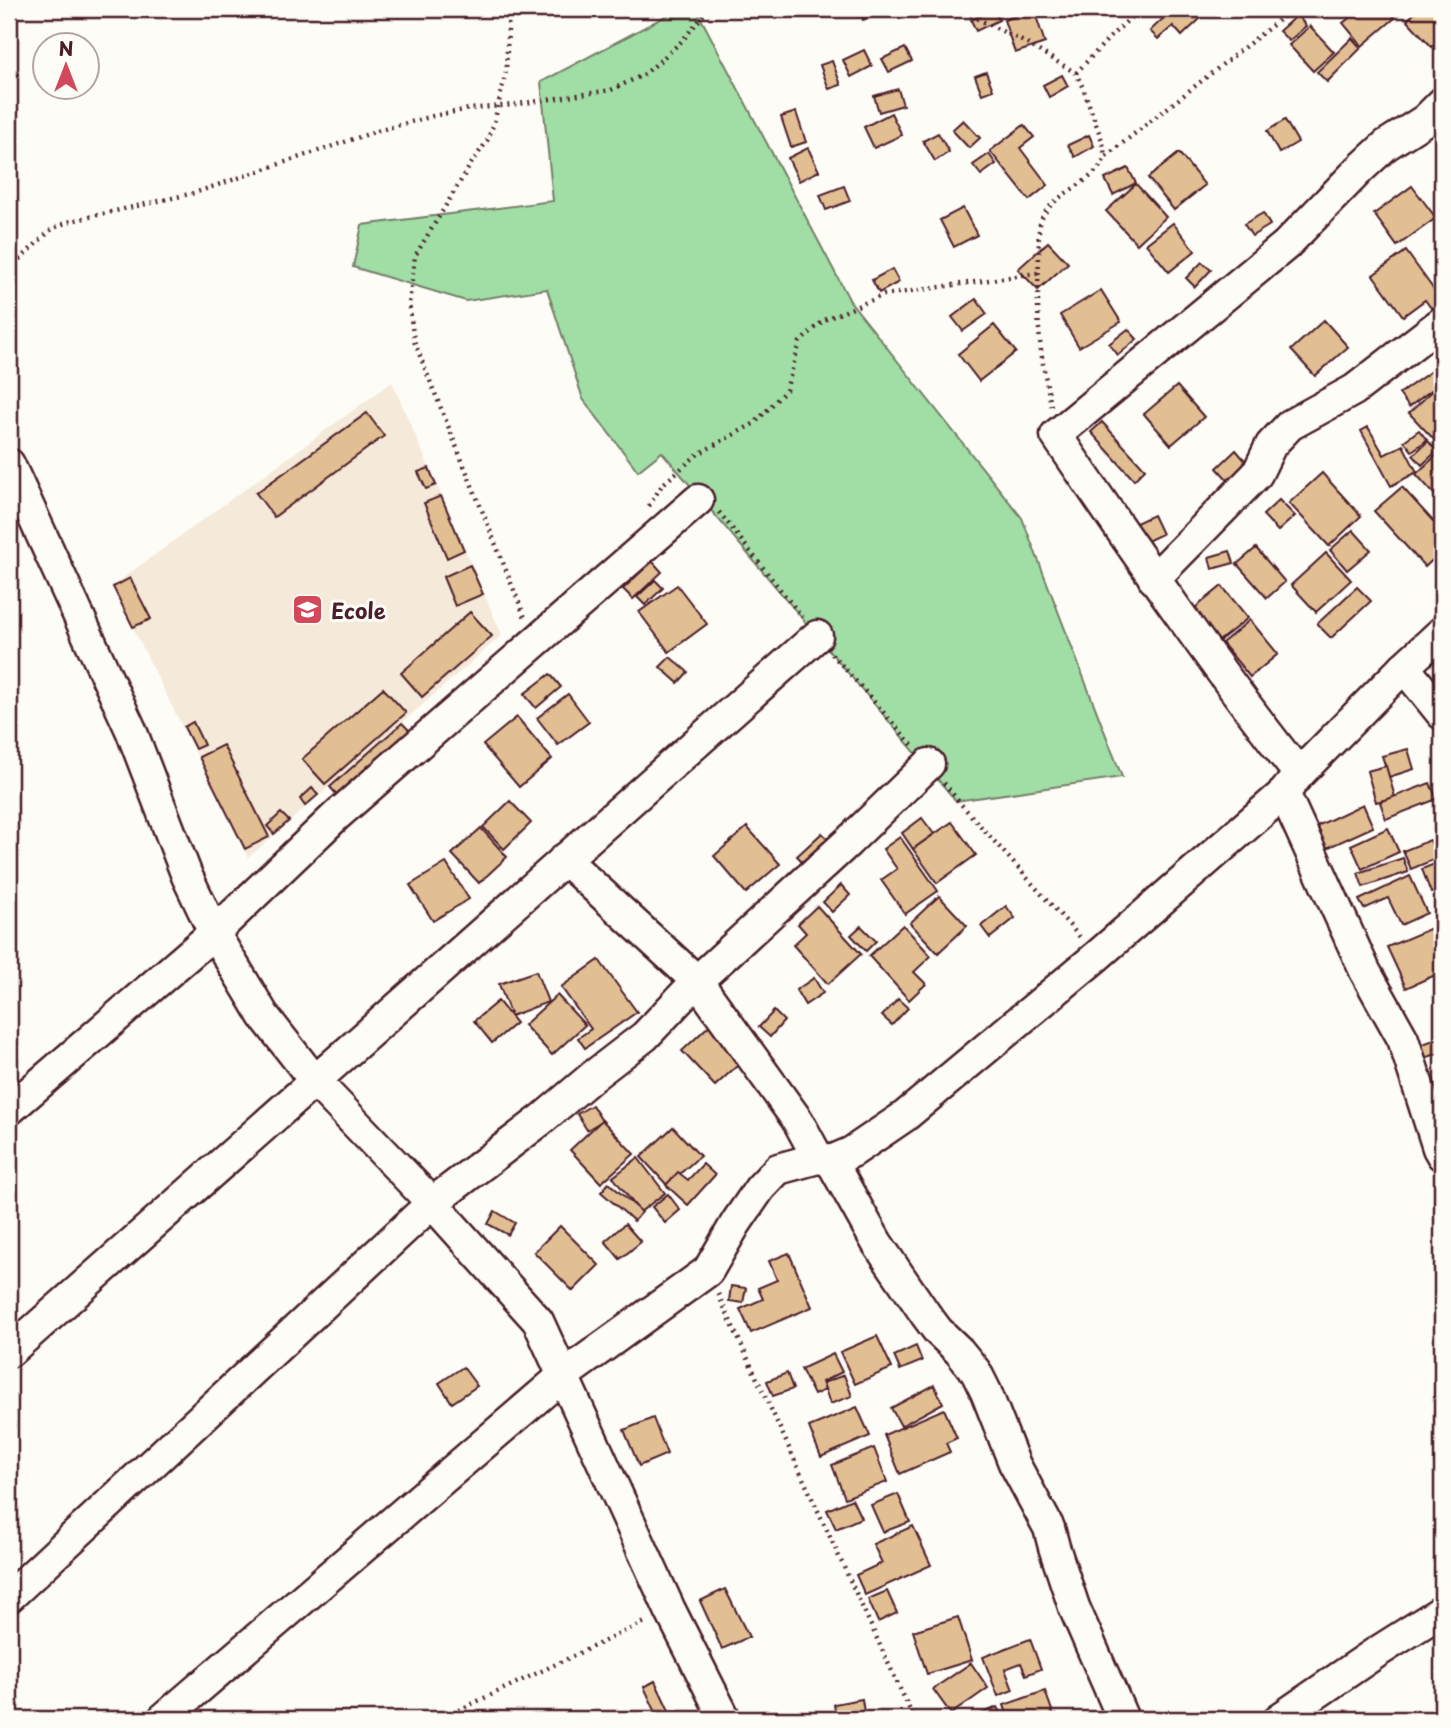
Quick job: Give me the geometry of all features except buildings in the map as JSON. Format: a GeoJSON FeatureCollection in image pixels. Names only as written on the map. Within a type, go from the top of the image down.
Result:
{"type":"FeatureCollection","features":[{"type":"Feature","properties":{"kind":"street"},"geometry":{"type":"LineString","coordinates":[[1436,121],[1386,145],[1286,246],[1056,435],[1154,579],[1265,731],[1292,784],[1365,971],[1403,1039],[1442,1155]]}},
{"type":"Feature","properties":{"kind":"street"},"geometry":{"type":"LineString","coordinates":[[1154,579],[1257,474],[1271,445],[1290,425],[1354,390],[1442,322]]}},
{"type":"Feature","properties":{"kind":"street"},"geometry":{"type":"LineString","coordinates":[[9,464],[131,730],[187,876],[214,933],[264,1016],[314,1080],[432,1203],[538,1321],[670,1611],[725,1719]]}},
{"type":"Feature","properties":{"kind":"street"},"geometry":{"type":"LineString","coordinates":[[9,1110],[214,933],[336,816],[698,500]]}},
{"type":"Feature","properties":{"kind":"street"},"geometry":{"type":"LineString","coordinates":[[163,1719],[564,1375],[708,1271],[760,1188],[778,1169],[852,1152],[905,1116],[1097,956],[1292,784],[1404,667],[1442,632]]}},
{"type":"Feature","properties":{"kind":"street"},"geometry":{"type":"LineString","coordinates":[[9,1352],[817,636]]}},
{"type":"Feature","properties":{"kind":"street"},"geometry":{"type":"LineString","coordinates":[[1404,667],[1442,714]]}},
{"type":"Feature","properties":{"kind":"street"},"geometry":{"type":"LineString","coordinates":[[9,1597],[432,1203],[645,1036],[697,981],[929,764]]}},
{"type":"Feature","properties":{"kind":"street"},"geometry":{"type":"LineString","coordinates":[[564,859],[697,981],[825,1160],[926,1315],[976,1372],[1014,1463],[1049,1528],[1074,1607],[1123,1719]]}},
{"type":"Feature","properties":{"kind":"street"},"geometry":{"type":"LineString","coordinates":[[1279,1719],[1442,1611]]}},
{"type":"Feature","properties":{"kind":"path"},"geometry":{"type":"LineString","coordinates":[[509,9],[506,71],[487,141],[415,256],[409,304],[414,341],[536,643]]}},
{"type":"Feature","properties":{"kind":"path"},"geometry":{"type":"LineString","coordinates":[[9,268],[52,229],[66,222],[194,192],[411,122],[469,109],[611,90],[645,74],[682,41],[708,9]]}},
{"type":"Feature","properties":{"kind":"path"},"geometry":{"type":"LineString","coordinates":[[958,9],[1024,42],[1076,73],[1105,157]]}},
{"type":"Feature","properties":{"kind":"path"},"geometry":{"type":"LineString","coordinates":[[1076,73],[1140,9]]}},
{"type":"Feature","properties":{"kind":"path"},"geometry":{"type":"LineString","coordinates":[[1056,435],[1040,343],[1038,273],[1043,216],[1054,203],[1095,173],[1105,157],[1293,9]]}},
{"type":"Feature","properties":{"kind":"path"},"geometry":{"type":"LineString","coordinates":[[649,508],[662,485],[698,454],[755,423],[786,390],[800,342],[824,320],[884,295],[1038,273]]}},
{"type":"Feature","properties":{"kind":"path"},"geometry":{"type":"LineString","coordinates":[[698,500],[708,498],[817,636],[959,802],[1097,956]]}},
{"type":"Feature","properties":{"kind":"path"},"geometry":{"type":"LineString","coordinates":[[708,1271],[914,1719]]}},
{"type":"Feature","properties":{"kind":"path"},"geometry":{"type":"LineString","coordinates":[[432,1719],[457,1711],[670,1611]]}},
{"type":"Feature","properties":{"kind":"shaded area","name":"Ecole"},"geometry":{"type":"Polygon","coordinates":[[[392,382],[502,635],[248,858],[112,586],[392,382]]]}},
{"type":"Feature","properties":{"kind":"green space"},"geometry":{"type":"Polygon","coordinates":[[[679,9],[696,9],[850,301],[1022,518],[1122,777],[956,801],[662,452],[638,471],[583,399],[547,289],[466,301],[353,267],[362,225],[553,201],[541,82],[679,9]]]}},
{"type":"Feature","properties":{"kind":"place","name":"Ecole"},"geometry":{"type":"Point","coordinates":[308,610]}}]}
